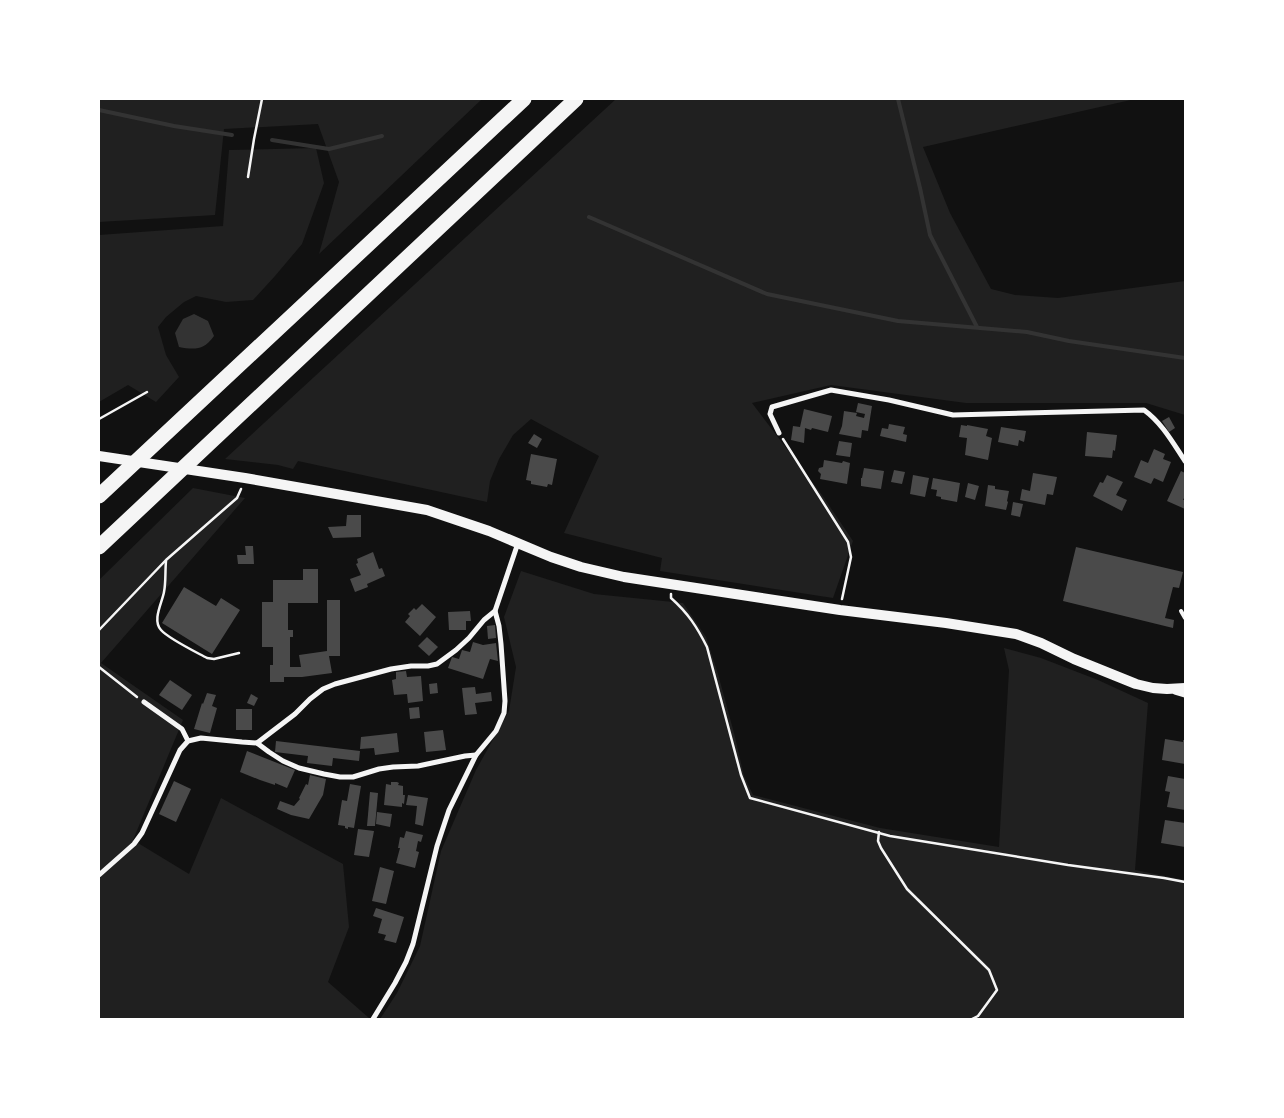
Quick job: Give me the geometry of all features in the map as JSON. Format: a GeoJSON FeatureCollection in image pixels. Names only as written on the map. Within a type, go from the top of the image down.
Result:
{"type":"FeatureCollection","features":[{"type":"Feature","properties":{"kind":"highway"},"geometry":{"type":"LineString","coordinates":[[99,496],[524,99]]}},
{"type":"Feature","properties":{"kind":"highway"},"geometry":{"type":"LineString","coordinates":[[99,547],[576,99]]}},
{"type":"Feature","properties":{"kind":"main road"},"geometry":{"type":"LineString","coordinates":[[100,456],[245,478],[427,510],[474,526],[551,557],[581,567],[624,577],[840,610],[1016,634],[1136,684],[1153,688],[1185,688]]}},
{"type":"Feature","properties":{"kind":"street"},"geometry":{"type":"LineString","coordinates":[[779,433],[770,414],[772,407],[831,390],[889,400],[953,415],[1144,410],[1153,416],[1185,461]]}},
{"type":"Feature","properties":{"kind":"street"},"geometry":{"type":"LineString","coordinates":[[99,875],[134,844],[142,833],[180,750],[188,741],[201,738],[257,742],[295,714],[323,689],[391,669],[437,664],[456,650],[495,611],[518,543]]}},
{"type":"Feature","properties":{"kind":"street"},"geometry":{"type":"LineString","coordinates":[[373,1019],[395,983],[413,944],[442,829],[449,810],[476,756],[496,731],[504,713],[505,701],[501,644],[495,611]]}},
{"type":"Feature","properties":{"kind":"street"},"geometry":{"type":"LineString","coordinates":[[1167,689],[1185,695]]}},
{"type":"Feature","properties":{"kind":"street"},"geometry":{"type":"LineString","coordinates":[[144,702],[182,729],[188,741]]}},
{"type":"Feature","properties":{"kind":"street"},"geometry":{"type":"LineString","coordinates":[[257,742],[268,752],[299,768],[340,777],[353,777],[379,769],[418,766],[466,756],[476,756]]}},
{"type":"Feature","properties":{"kind":"lane"},"geometry":{"type":"LineString","coordinates":[[1181,611],[1185,618]]}},
{"type":"Feature","properties":{"kind":"path"},"geometry":{"type":"LineString","coordinates":[[248,177],[262,99]]}},
{"type":"Feature","properties":{"kind":"path"},"geometry":{"type":"LineString","coordinates":[[99,419],[147,392]]}},
{"type":"Feature","properties":{"kind":"path"},"geometry":{"type":"LineString","coordinates":[[779,433],[848,542],[851,557],[840,610]]}},
{"type":"Feature","properties":{"kind":"path"},"geometry":{"type":"LineString","coordinates":[[99,630],[166,560],[236,498],[245,478]]}},
{"type":"Feature","properties":{"kind":"path"},"geometry":{"type":"LineString","coordinates":[[166,560],[164,593],[158,610],[160,629],[168,636],[207,658],[214,659],[239,653]]}},
{"type":"Feature","properties":{"kind":"path"},"geometry":{"type":"LineString","coordinates":[[669,584],[671,598],[684,610],[707,647],[741,775],[750,798],[890,836],[1185,882]]}},
{"type":"Feature","properties":{"kind":"path"},"geometry":{"type":"LineString","coordinates":[[99,667],[144,702]]}},
{"type":"Feature","properties":{"kind":"path"},"geometry":{"type":"LineString","coordinates":[[879,832],[878,841],[880,848],[906,889],[989,970],[997,990],[978,1016],[972,1019]]}},
{"type":"Feature","properties":{"kind":"shaded area"},"geometry":{"type":"Polygon","coordinates":[[[99,99],[482,99],[319,254],[339,182],[318,124],[224,129],[215,215],[99,222],[99,99]]]}},
{"type":"Feature","properties":{"kind":"shaded area"},"geometry":{"type":"Polygon","coordinates":[[[616,99],[1135,99],[923,147],[950,213],[991,289],[1015,295],[1058,298],[1185,281],[1185,415],[1146,403],[966,403],[831,385],[752,403],[822,495],[853,541],[833,598],[660,571],[662,558],[564,533],[599,456],[531,419],[513,435],[499,459],[490,481],[487,502],[298,461],[293,469],[278,465],[225,459],[616,99]]]}},
{"type":"Feature","properties":{"kind":"shaded area"},"geometry":{"type":"Polygon","coordinates":[[[316,148],[324,183],[302,244],[275,276],[253,300],[226,302],[196,296],[184,302],[166,317],[158,327],[166,355],[179,377],[156,402],[128,385],[99,402],[99,235],[223,226],[229,150],[316,148]]]}},
{"type":"Feature","properties":{"kind":"shaded area"},"geometry":{"type":"Polygon","coordinates":[[[194,314],[208,321],[214,336],[207,344],[199,348],[179,347],[175,333],[183,319],[194,314]]]}},
{"type":"Feature","properties":{"kind":"shaded area"},"geometry":{"type":"Polygon","coordinates":[[[193,488],[245,498],[101,663],[183,720],[133,840],[189,874],[221,798],[343,864],[349,927],[328,982],[369,1019],[99,1019],[99,580],[193,488]]]}},
{"type":"Feature","properties":{"kind":"shaded area"},"geometry":{"type":"Polygon","coordinates":[[[521,571],[594,594],[683,603],[706,637],[718,674],[744,776],[753,795],[880,828],[999,847],[1009,670],[1004,648],[1041,658],[1098,680],[1148,703],[1135,870],[1185,880],[1185,1019],[380,1019],[397,993],[420,946],[441,851],[476,770],[509,711],[516,667],[504,617],[521,571]]]}},
{"type":"Feature","properties":{"kind":"building"},"geometry":{"type":"Polygon","coordinates":[[[858,403],[872,406],[868,431],[862,430],[861,438],[839,434],[844,411],[857,413],[856,416],[864,418],[865,414],[856,412],[858,403]]]}},
{"type":"Feature","properties":{"kind":"building"},"geometry":{"type":"Polygon","coordinates":[[[804,409],[832,416],[828,432],[805,428],[804,443],[791,440],[793,426],[800,427],[804,409]]]}},
{"type":"Feature","properties":{"kind":"building"},"geometry":{"type":"Polygon","coordinates":[[[1169,417],[1175,428],[1169,432],[1162,421],[1169,417]]]}},
{"type":"Feature","properties":{"kind":"building"},"geometry":{"type":"Polygon","coordinates":[[[889,424],[905,427],[903,434],[907,435],[906,442],[880,436],[882,428],[888,429],[889,424]]]}},
{"type":"Feature","properties":{"kind":"building"},"geometry":{"type":"Polygon","coordinates":[[[961,425],[988,429],[986,436],[992,438],[988,460],[965,455],[967,438],[959,437],[961,425]]]}},
{"type":"Feature","properties":{"kind":"building"},"geometry":{"type":"Polygon","coordinates":[[[1001,427],[1026,431],[1024,442],[1019,440],[1018,446],[998,442],[1001,427]]]}},
{"type":"Feature","properties":{"kind":"building"},"geometry":{"type":"Polygon","coordinates":[[[1087,432],[1117,435],[1112,458],[1085,456],[1087,432]]]}},
{"type":"Feature","properties":{"kind":"building"},"geometry":{"type":"Polygon","coordinates":[[[534,434],[542,439],[537,448],[528,443],[534,434]]]}},
{"type":"Feature","properties":{"kind":"building"},"geometry":{"type":"Polygon","coordinates":[[[839,441],[852,443],[850,457],[836,455],[839,441]]]}},
{"type":"Feature","properties":{"kind":"building"},"geometry":{"type":"Polygon","coordinates":[[[1154,449],[1165,454],[1163,459],[1171,462],[1163,482],[1154,478],[1151,484],[1134,477],[1141,460],[1148,463],[1154,449]]]}},
{"type":"Feature","properties":{"kind":"building"},"geometry":{"type":"Polygon","coordinates":[[[531,454],[557,459],[552,485],[548,484],[547,487],[531,484],[531,481],[526,480],[531,454]]]}},
{"type":"Feature","properties":{"kind":"building"},"geometry":{"type":"Polygon","coordinates":[[[824,460],[850,463],[847,484],[820,479],[821,474],[818,471],[819,468],[823,467],[824,460]]]}},
{"type":"Feature","properties":{"kind":"building"},"geometry":{"type":"Polygon","coordinates":[[[864,468],[884,471],[881,489],[861,486],[864,468]]]}},
{"type":"Feature","properties":{"kind":"building"},"geometry":{"type":"Polygon","coordinates":[[[894,470],[905,472],[902,484],[891,482],[894,470]]]}},
{"type":"Feature","properties":{"kind":"building"},"geometry":{"type":"Polygon","coordinates":[[[1181,471],[1185,473],[1185,496],[1183,500],[1185,500],[1185,509],[1167,501],[1181,471]]]}},
{"type":"Feature","properties":{"kind":"building"},"geometry":{"type":"Polygon","coordinates":[[[1033,473],[1057,477],[1053,495],[1047,494],[1045,505],[1020,500],[1022,489],[1030,491],[1033,473]]]}},
{"type":"Feature","properties":{"kind":"building"},"geometry":{"type":"Polygon","coordinates":[[[913,475],[929,478],[925,497],[910,494],[913,475]]]}},
{"type":"Feature","properties":{"kind":"building"},"geometry":{"type":"Polygon","coordinates":[[[1107,475],[1123,482],[1116,495],[1127,500],[1122,511],[1093,496],[1100,482],[1103,483],[1107,475]]]}},
{"type":"Feature","properties":{"kind":"building"},"geometry":{"type":"Polygon","coordinates":[[[933,478],[960,483],[957,502],[941,499],[941,497],[936,496],[937,490],[931,489],[933,478]]]}},
{"type":"Feature","properties":{"kind":"building"},"geometry":{"type":"Polygon","coordinates":[[[968,483],[979,486],[975,500],[965,497],[968,483]]]}},
{"type":"Feature","properties":{"kind":"building"},"geometry":{"type":"Polygon","coordinates":[[[988,485],[995,486],[995,489],[1009,491],[1006,510],[985,506],[988,485]]]}},
{"type":"Feature","properties":{"kind":"building"},"geometry":{"type":"Polygon","coordinates":[[[1013,502],[1023,504],[1020,517],[1011,515],[1013,502]]]}},
{"type":"Feature","properties":{"kind":"building"},"geometry":{"type":"Polygon","coordinates":[[[347,515],[361,515],[361,537],[333,538],[328,527],[346,526],[347,515]]]}},
{"type":"Feature","properties":{"kind":"building"},"geometry":{"type":"Polygon","coordinates":[[[245,546],[253,546],[254,564],[238,564],[237,555],[246,555],[245,546]]]}},
{"type":"Feature","properties":{"kind":"building"},"geometry":{"type":"Polygon","coordinates":[[[1076,547],[1183,572],[1179,588],[1173,587],[1165,618],[1174,620],[1173,628],[1063,601],[1076,547]]]}},
{"type":"Feature","properties":{"kind":"building"},"geometry":{"type":"Polygon","coordinates":[[[373,552],[379,569],[382,568],[385,576],[367,584],[368,587],[355,592],[350,579],[361,575],[356,564],[358,563],[357,559],[373,552]]]}},
{"type":"Feature","properties":{"kind":"building"},"geometry":{"type":"Polygon","coordinates":[[[303,569],[318,569],[318,603],[288,603],[288,630],[293,630],[293,637],[290,637],[290,667],[301,667],[299,655],[327,651],[327,600],[340,600],[340,656],[329,656],[332,673],[284,677],[284,682],[270,682],[270,665],[273,665],[273,647],[262,647],[262,602],[273,602],[273,580],[303,580],[303,569]]]}},
{"type":"Feature","properties":{"kind":"building"},"geometry":{"type":"Polygon","coordinates":[[[184,587],[216,606],[221,598],[240,610],[212,654],[162,623],[184,587]]]}},
{"type":"Feature","properties":{"kind":"building"},"geometry":{"type":"Polygon","coordinates":[[[422,604],[436,617],[420,636],[405,622],[410,616],[408,614],[422,604]]]}},
{"type":"Feature","properties":{"kind":"building"},"geometry":{"type":"Polygon","coordinates":[[[470,611],[471,621],[466,621],[466,630],[449,630],[448,612],[470,611]]]}},
{"type":"Feature","properties":{"kind":"building"},"geometry":{"type":"Polygon","coordinates":[[[495,625],[496,638],[488,639],[487,626],[495,625]]]}},
{"type":"Feature","properties":{"kind":"building"},"geometry":{"type":"Polygon","coordinates":[[[427,637],[438,647],[429,656],[418,646],[427,637]]]}},
{"type":"Feature","properties":{"kind":"building"},"geometry":{"type":"Polygon","coordinates":[[[473,642],[483,645],[496,643],[498,661],[490,659],[483,679],[448,668],[452,657],[459,659],[462,650],[470,652],[473,642]]]}},
{"type":"Feature","properties":{"kind":"building"},"geometry":{"type":"Polygon","coordinates":[[[406,671],[407,677],[421,676],[423,701],[408,703],[407,694],[394,695],[392,680],[396,679],[396,672],[406,671]]]}},
{"type":"Feature","properties":{"kind":"building"},"geometry":{"type":"Polygon","coordinates":[[[170,680],[192,695],[182,710],[159,695],[170,680]]]}},
{"type":"Feature","properties":{"kind":"building"},"geometry":{"type":"Polygon","coordinates":[[[437,683],[438,693],[430,694],[429,684],[437,683]]]}},
{"type":"Feature","properties":{"kind":"building"},"geometry":{"type":"Polygon","coordinates":[[[475,687],[476,694],[491,692],[492,701],[475,703],[477,714],[465,715],[462,688],[475,687]]]}},
{"type":"Feature","properties":{"kind":"building"},"geometry":{"type":"Polygon","coordinates":[[[207,693],[216,695],[212,706],[217,708],[210,733],[194,729],[207,693]]]}},
{"type":"Feature","properties":{"kind":"building"},"geometry":{"type":"Polygon","coordinates":[[[251,694],[258,698],[254,706],[247,703],[251,694]]]}},
{"type":"Feature","properties":{"kind":"building"},"geometry":{"type":"Polygon","coordinates":[[[419,707],[420,718],[410,719],[409,708],[419,707]]]}},
{"type":"Feature","properties":{"kind":"building"},"geometry":{"type":"Polygon","coordinates":[[[236,709],[252,709],[252,730],[236,730],[236,709]]]}},
{"type":"Feature","properties":{"kind":"building"},"geometry":{"type":"Polygon","coordinates":[[[443,730],[446,750],[426,752],[424,732],[443,730]]]}},
{"type":"Feature","properties":{"kind":"building"},"geometry":{"type":"Polygon","coordinates":[[[397,733],[399,752],[375,755],[374,748],[360,749],[361,737],[397,733]]]}},
{"type":"Feature","properties":{"kind":"building"},"geometry":{"type":"Polygon","coordinates":[[[1165,739],[1183,742],[1185,740],[1185,764],[1162,760],[1165,739]]]}},
{"type":"Feature","properties":{"kind":"building"},"geometry":{"type":"Polygon","coordinates":[[[276,741],[360,751],[359,761],[333,758],[332,766],[307,763],[308,756],[275,752],[276,741]]]}},
{"type":"Feature","properties":{"kind":"building"},"geometry":{"type":"Polygon","coordinates":[[[247,751],[295,770],[287,788],[240,772],[247,751]]]}},
{"type":"Feature","properties":{"kind":"building"},"geometry":{"type":"Polygon","coordinates":[[[310,775],[326,779],[323,795],[309,819],[291,815],[277,809],[280,801],[294,806],[300,799],[306,784],[308,785],[310,775]]]}},
{"type":"Feature","properties":{"kind":"building"},"geometry":{"type":"Polygon","coordinates":[[[1168,776],[1185,779],[1185,810],[1167,807],[1170,792],[1165,791],[1168,776]]]}},
{"type":"Feature","properties":{"kind":"building"},"geometry":{"type":"Polygon","coordinates":[[[174,781],[191,789],[176,822],[159,814],[174,781]]]}},
{"type":"Feature","properties":{"kind":"building"},"geometry":{"type":"Polygon","coordinates":[[[391,782],[397,782],[399,783],[398,785],[403,786],[403,795],[405,795],[402,807],[384,805],[386,784],[391,785],[391,782]]]}},
{"type":"Feature","properties":{"kind":"building"},"geometry":{"type":"Polygon","coordinates":[[[350,784],[361,786],[354,828],[348,827],[348,829],[345,826],[338,825],[342,800],[347,801],[350,784]]]}},
{"type":"Feature","properties":{"kind":"building"},"geometry":{"type":"Polygon","coordinates":[[[370,792],[378,793],[375,826],[367,826],[370,792]]]}},
{"type":"Feature","properties":{"kind":"building"},"geometry":{"type":"Polygon","coordinates":[[[408,795],[428,798],[423,826],[415,824],[417,806],[406,805],[408,795]]]}},
{"type":"Feature","properties":{"kind":"building"},"geometry":{"type":"Polygon","coordinates":[[[377,812],[392,814],[390,827],[376,824],[377,812]]]}},
{"type":"Feature","properties":{"kind":"building"},"geometry":{"type":"Polygon","coordinates":[[[1165,820],[1185,823],[1185,847],[1161,843],[1165,820]]]}},
{"type":"Feature","properties":{"kind":"building"},"geometry":{"type":"Polygon","coordinates":[[[358,829],[374,831],[369,857],[354,855],[358,829]]]}},
{"type":"Feature","properties":{"kind":"building"},"geometry":{"type":"Polygon","coordinates":[[[406,831],[423,835],[421,842],[418,841],[416,851],[419,852],[415,868],[396,863],[400,848],[398,848],[400,837],[404,838],[406,831]]]}},
{"type":"Feature","properties":{"kind":"building"},"geometry":{"type":"Polygon","coordinates":[[[380,867],[394,871],[386,904],[372,901],[380,867]]]}},
{"type":"Feature","properties":{"kind":"building"},"geometry":{"type":"Polygon","coordinates":[[[376,908],[404,917],[396,943],[384,940],[386,935],[378,933],[382,919],[373,916],[376,908]]]}},
{"type":"Feature","properties":{"kind":"waterway"},"geometry":{"type":"LineString","coordinates":[[898,99],[930,235],[977,327]]}},
{"type":"Feature","properties":{"kind":"waterway"},"geometry":{"type":"LineString","coordinates":[[99,110],[174,126],[232,135]]}},
{"type":"Feature","properties":{"kind":"waterway"},"geometry":{"type":"LineString","coordinates":[[272,140],[329,149],[382,136]]}},
{"type":"Feature","properties":{"kind":"waterway"},"geometry":{"type":"LineString","coordinates":[[589,217],[767,294],[898,321],[1027,332],[1069,341],[1185,358]]}}]}
